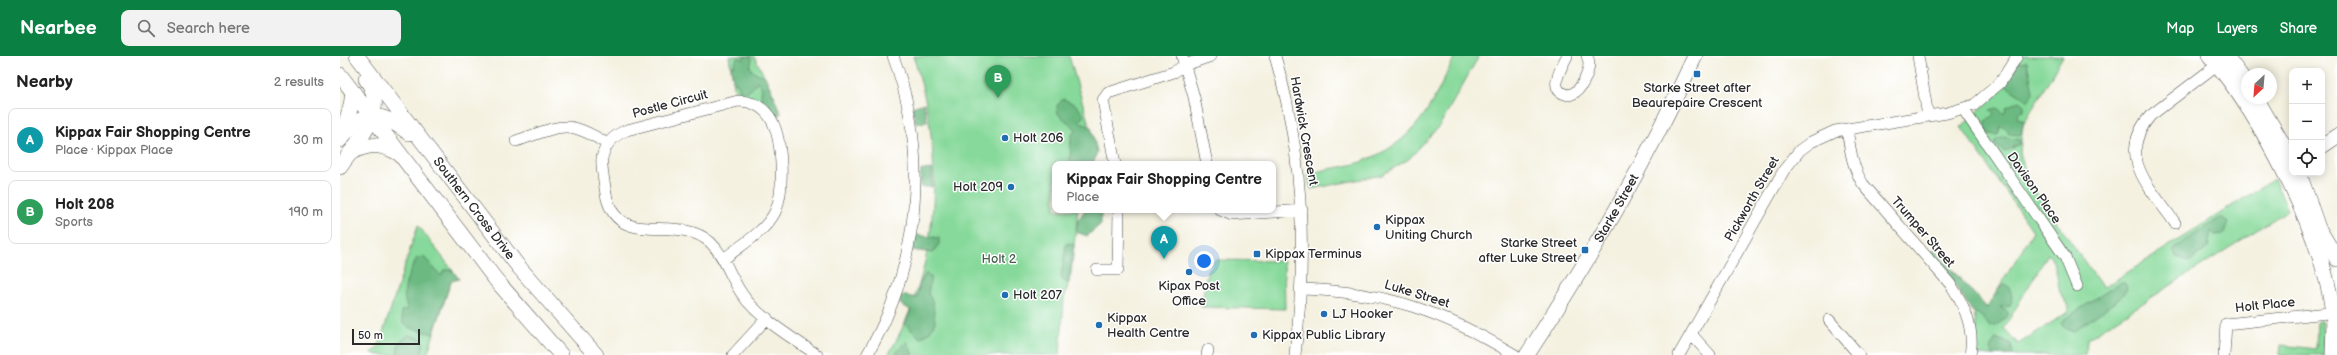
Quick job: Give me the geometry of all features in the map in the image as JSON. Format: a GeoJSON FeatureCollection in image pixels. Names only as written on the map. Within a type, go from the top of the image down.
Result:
{"type":"FeatureCollection","features":[{"type":"Feature","properties":{"kind":"street"},"geometry":{"type":"LineString","coordinates":[[340,167],[372,117],[376,107],[371,85],[349,56]]}},
{"type":"Feature","properties":{"kind":"street","name":"Southern Cross Drive"},"geometry":{"type":"LineString","coordinates":[[357,56],[518,266],[596,355]]}},
{"type":"Feature","properties":{"kind":"street"},"geometry":{"type":"LineString","coordinates":[[867,355],[885,319],[896,291],[910,243],[914,211],[916,182],[913,136],[906,98],[893,56]]}},
{"type":"Feature","properties":{"kind":"street"},"geometry":{"type":"LineString","coordinates":[[1114,161],[1103,100],[1108,94],[1114,90],[1174,72],[1183,60],[1211,56]]}},
{"type":"Feature","properties":{"kind":"street","name":"Hardwick Crescent"},"geometry":{"type":"LineString","coordinates":[[1275,56],[1292,132],[1302,210],[1302,289],[1295,355]]}},
{"type":"Feature","properties":{"kind":"street"},"geometry":{"type":"LineString","coordinates":[[1567,56],[1556,81],[1557,89],[1562,94],[1569,95],[1579,88],[1588,69],[1589,61],[1587,56]]}},
{"type":"Feature","properties":{"kind":"street","name":"Starke Street"},"geometry":{"type":"LineString","coordinates":[[1527,355],[1581,272],[1621,205],[1660,131],[1695,56]]}},
{"type":"Feature","properties":{"kind":"street"},"geometry":{"type":"LineString","coordinates":[[1918,56],[1928,116]]}},
{"type":"Feature","properties":{"kind":"street","name":"Pickworth Street"},"geometry":{"type":"LineString","coordinates":[[1679,355],[1791,159],[1800,150],[1817,138],[1847,129],[1963,109],[1991,92],[2004,78],[2017,56]]}},
{"type":"Feature","properties":{"kind":"street"},"geometry":{"type":"LineString","coordinates":[[2220,58],[2241,78]]}},
{"type":"Feature","properties":{"kind":"street"},"geometry":{"type":"LineString","coordinates":[[2220,58],[2249,109],[2287,159]]}},
{"type":"Feature","properties":{"kind":"street"},"geometry":{"type":"LineString","coordinates":[[2175,223],[2141,173],[2135,157],[2135,141],[2141,127],[2150,116],[2220,58]]}},
{"type":"Feature","properties":{"kind":"street"},"geometry":{"type":"LineString","coordinates":[[1183,60],[1198,115],[1206,161]]}},
{"type":"Feature","properties":{"kind":"street","name":"Southern Cross Drive"},"geometry":{"type":"LineString","coordinates":[[340,75],[496,280],[561,355]]}},
{"type":"Feature","properties":{"kind":"street"},"geometry":{"type":"LineString","coordinates":[[340,140],[351,106],[353,92]]}},
{"type":"Feature","properties":{"kind":"street","name":"Postle Circuit"},"geometry":{"type":"LineString","coordinates":[[607,144],[616,135],[627,130],[732,102],[753,103],[769,115],[777,138],[780,163],[780,192],[777,205],[765,225],[724,259]]}},
{"type":"Feature","properties":{"kind":"street"},"geometry":{"type":"LineString","coordinates":[[2259,104],[2287,159],[2322,267],[2335,312],[2333,355]]}},
{"type":"Feature","properties":{"kind":"street","name":"Davison Place"},"geometry":{"type":"LineString","coordinates":[[1963,109],[2065,257],[2077,286]]}},
{"type":"Feature","properties":{"kind":"street"},"geometry":{"type":"LineString","coordinates":[[340,140],[360,120],[372,117],[386,117],[424,144]]}},
{"type":"Feature","properties":{"kind":"street"},"geometry":{"type":"LineString","coordinates":[[516,142],[554,128],[571,126],[590,132],[607,144],[602,161],[604,182],[608,204],[616,218],[631,226],[690,232],[708,241],[724,259],[742,294],[753,307],[817,355]]}},
{"type":"Feature","properties":{"kind":"street"},"geometry":{"type":"LineString","coordinates":[[2325,133],[2337,128]]}},
{"type":"Feature","properties":{"kind":"street","name":"Trumper Street"},"geometry":{"type":"LineString","coordinates":[[1847,129],[1856,174],[1862,184],[1951,285],[1963,302],[1972,337],[1970,355]]}},
{"type":"Feature","properties":{"kind":"street"},"geometry":{"type":"LineString","coordinates":[[2325,144],[2337,136]]}},
{"type":"Feature","properties":{"kind":"street"},"geometry":{"type":"LineString","coordinates":[[350,153],[373,144],[387,146],[399,153]]}},
{"type":"Feature","properties":{"kind":"street"},"geometry":{"type":"LineString","coordinates":[[2300,176],[2318,228],[2337,259],[2322,267]]}},
{"type":"Feature","properties":{"kind":"street"},"geometry":{"type":"LineString","coordinates":[[1276,212],[1302,210]]}},
{"type":"Feature","properties":{"kind":"street"},"geometry":{"type":"LineString","coordinates":[[1097,270],[1118,270],[1119,213]]}},
{"type":"Feature","properties":{"kind":"street"},"geometry":{"type":"LineString","coordinates":[[1227,213],[1232,215],[1260,213]]}},
{"type":"Feature","properties":{"kind":"street","name":"Luke Street"},"geometry":{"type":"LineString","coordinates":[[1302,289],[1364,294],[1410,304],[1462,325],[1515,355]]}},
{"type":"Feature","properties":{"kind":"street","name":"Holt Place"},"geometry":{"type":"LineString","coordinates":[[2224,355],[2226,324],[2335,312]]}},
{"type":"Feature","properties":{"kind":"street"},"geometry":{"type":"LineString","coordinates":[[733,355],[766,318]]}},
{"type":"Feature","properties":{"kind":"street"},"geometry":{"type":"LineString","coordinates":[[1829,320],[1859,355]]}},
{"type":"Feature","properties":{"kind":"street"},"geometry":{"type":"LineString","coordinates":[[1691,334],[1710,355]]}},
{"type":"Feature","properties":{"kind":"green space"},"geometry":{"type":"Polygon","coordinates":[[[729,56],[754,56],[775,97],[767,111],[736,98],[729,56]]]}},
{"type":"Feature","properties":{"kind":"green space"},"geometry":{"type":"Polygon","coordinates":[[[745,56],[750,56],[752,59],[750,67],[753,72],[765,76],[781,114],[773,115],[767,111],[769,104],[762,98],[762,88],[757,81],[751,90],[740,91],[738,84],[733,81],[731,66],[734,65],[737,58],[744,59],[745,56]]]}},
{"type":"Feature","properties":{"kind":"green space","name":"Holt 2"},"geometry":{"type":"Polygon","coordinates":[[[913,56],[1069,56],[1097,152],[1094,161],[1052,161],[1052,213],[1078,213],[1071,273],[1064,299],[1060,355],[888,355],[906,321],[919,285],[928,247],[933,208],[934,170],[924,93],[913,56]]]}},
{"type":"Feature","properties":{"kind":"green space"},"geometry":{"type":"Polygon","coordinates":[[[1455,56],[1479,56],[1440,125],[1409,159],[1382,175],[1311,189],[1308,175],[1358,163],[1378,155],[1408,134],[1429,107],[1455,56]]]}},
{"type":"Feature","properties":{"kind":"green space"},"geometry":{"type":"Polygon","coordinates":[[[2022,56],[2063,56],[2023,125],[2020,152],[2028,181],[2103,288],[2274,179],[2288,210],[2087,339],[2086,355],[1973,355],[1977,338],[1974,311],[1987,308],[2033,231],[1961,127],[2006,85],[2022,56]],[[2048,254],[2004,328],[2018,344],[2068,312],[2067,304],[2060,292],[2054,263],[2048,254]]]}},
{"type":"Feature","properties":{"kind":"green space"},"geometry":{"type":"Polygon","coordinates":[[[2027,62],[2033,92],[2029,101],[2006,85],[2018,63],[2027,62]]]}},
{"type":"Feature","properties":{"kind":"green space"},"geometry":{"type":"Polygon","coordinates":[[[1063,99],[1076,105],[1084,115],[1079,122],[1091,127],[1097,152],[1094,161],[1070,161],[1071,135],[1077,130],[1058,114],[1057,105],[1063,99]]]}},
{"type":"Feature","properties":{"kind":"green space"},"geometry":{"type":"Polygon","coordinates":[[[2019,101],[2024,105],[2024,111],[2019,112],[2017,118],[2024,121],[2021,135],[2009,134],[2006,128],[2000,127],[1998,135],[1989,134],[1986,131],[1986,121],[1994,114],[1990,110],[1998,108],[2004,114],[2007,107],[2019,101]]]}},
{"type":"Feature","properties":{"kind":"green space"},"geometry":{"type":"Polygon","coordinates":[[[924,103],[927,122],[916,124],[912,107],[924,103]]]}},
{"type":"Feature","properties":{"kind":"green space"},"geometry":{"type":"Polygon","coordinates":[[[2004,137],[2020,140],[2020,144],[2005,152],[1994,144],[1995,141],[2004,137]]]}},
{"type":"Feature","properties":{"kind":"green space"},"geometry":{"type":"Polygon","coordinates":[[[932,169],[932,187],[920,187],[921,170],[932,169]]]}},
{"type":"Feature","properties":{"kind":"green space"},"geometry":{"type":"Polygon","coordinates":[[[1083,213],[1101,213],[1101,224],[1087,236],[1076,232],[1078,220],[1083,213]]]}},
{"type":"Feature","properties":{"kind":"green space"},"geometry":{"type":"Polygon","coordinates":[[[2221,217],[2228,222],[2224,234],[2215,235],[2211,231],[2208,248],[2189,262],[2176,256],[2173,249],[2221,217]]]}},
{"type":"Feature","properties":{"kind":"green space"},"geometry":{"type":"Polygon","coordinates":[[[418,225],[459,279],[451,281],[427,355],[377,355],[371,352],[378,348],[418,225]]]}},
{"type":"Feature","properties":{"kind":"green space"},"geometry":{"type":"Polygon","coordinates":[[[915,235],[939,238],[939,244],[932,253],[912,250],[915,235]]]}},
{"type":"Feature","properties":{"kind":"green space"},"geometry":{"type":"Polygon","coordinates":[[[1068,243],[1074,245],[1069,283],[1063,281],[1061,277],[1066,244],[1068,243]]]}},
{"type":"Feature","properties":{"kind":"green space"},"geometry":{"type":"Polygon","coordinates":[[[1933,249],[1987,308],[1999,288],[2004,284],[2008,286],[2012,296],[2010,306],[2000,307],[2008,312],[2008,316],[1996,326],[1990,327],[1981,316],[1972,311],[1956,287],[1937,265],[1932,253],[1933,249]]]}},
{"type":"Feature","properties":{"kind":"green space"},"geometry":{"type":"Polygon","coordinates":[[[424,257],[441,276],[444,270],[452,270],[459,279],[451,281],[433,334],[410,328],[403,323],[401,311],[408,309],[404,296],[406,283],[411,270],[417,258],[424,257]]]}},
{"type":"Feature","properties":{"kind":"green space"},"geometry":{"type":"Polygon","coordinates":[[[1215,260],[1284,261],[1285,309],[1201,307],[1207,273],[1215,260]]]}},
{"type":"Feature","properties":{"kind":"green space"},"geometry":{"type":"Polygon","coordinates":[[[926,273],[931,277],[928,293],[933,303],[935,322],[929,333],[920,338],[905,324],[911,310],[900,304],[900,295],[918,298],[919,285],[926,273]]]}},
{"type":"Feature","properties":{"kind":"green space"},"geometry":{"type":"Polygon","coordinates":[[[2121,282],[2125,283],[2127,289],[2119,299],[2073,332],[2065,328],[2061,322],[2121,282]]]}},
{"type":"Feature","properties":{"kind":"green space"},"geometry":{"type":"Polygon","coordinates":[[[2317,321],[2322,321],[2324,355],[2280,355],[2281,345],[2316,349],[2317,321]]]}},
{"type":"Feature","properties":{"kind":"green space"},"geometry":{"type":"Polygon","coordinates":[[[408,335],[422,339],[424,344],[421,355],[397,355],[399,343],[408,335]]]}},
{"type":"Feature","properties":{"kind":"green space"},"geometry":{"type":"Polygon","coordinates":[[[1996,338],[2011,344],[2013,355],[1993,355],[1990,348],[1996,338]]]}},
{"type":"Feature","properties":{"kind":"green space"},"geometry":{"type":"Polygon","coordinates":[[[907,341],[913,355],[894,355],[907,341]]]}},
{"type":"Feature","properties":{"kind":"place","name":"Starke Street after Beaurepaire Crescent"},"geometry":{"type":"Point","coordinates":[1697,74]}},
{"type":"Feature","properties":{"kind":"place","name":"Holt 208"},"geometry":{"type":"Point","coordinates":[998,98]}},
{"type":"Feature","properties":{"kind":"place","name":"Holt 206"},"geometry":{"type":"Point","coordinates":[1005,138]}},
{"type":"Feature","properties":{"kind":"place","name":"Holt 209"},"geometry":{"type":"Point","coordinates":[1011,187]}},
{"type":"Feature","properties":{"kind":"place","name":"Kippax Uniting Church"},"geometry":{"type":"Point","coordinates":[1377,227]}},
{"type":"Feature","properties":{"kind":"place","name":"Starke Street after Luke Street"},"geometry":{"type":"Point","coordinates":[1585,250]}},
{"type":"Feature","properties":{"kind":"place","name":"Kippax Terminus"},"geometry":{"type":"Point","coordinates":[1257,254]}},
{"type":"Feature","properties":{"kind":"place","name":"Kippax Fair Shopping Centre"},"geometry":{"type":"Point","coordinates":[1164,259]}},
{"type":"Feature","properties":{"kind":"place","name":"Kipax Post Office"},"geometry":{"type":"Point","coordinates":[1189,272]}},
{"type":"Feature","properties":{"kind":"place","name":"Holt 207"},"geometry":{"type":"Point","coordinates":[1005,295]}},
{"type":"Feature","properties":{"kind":"place","name":"LJ Hooker"},"geometry":{"type":"Point","coordinates":[1324,314]}},
{"type":"Feature","properties":{"kind":"place","name":"Kippax Health Centre"},"geometry":{"type":"Point","coordinates":[1099,325]}},
{"type":"Feature","properties":{"kind":"place","name":"Kippax Public Library"},"geometry":{"type":"Point","coordinates":[1254,335]}}]}
